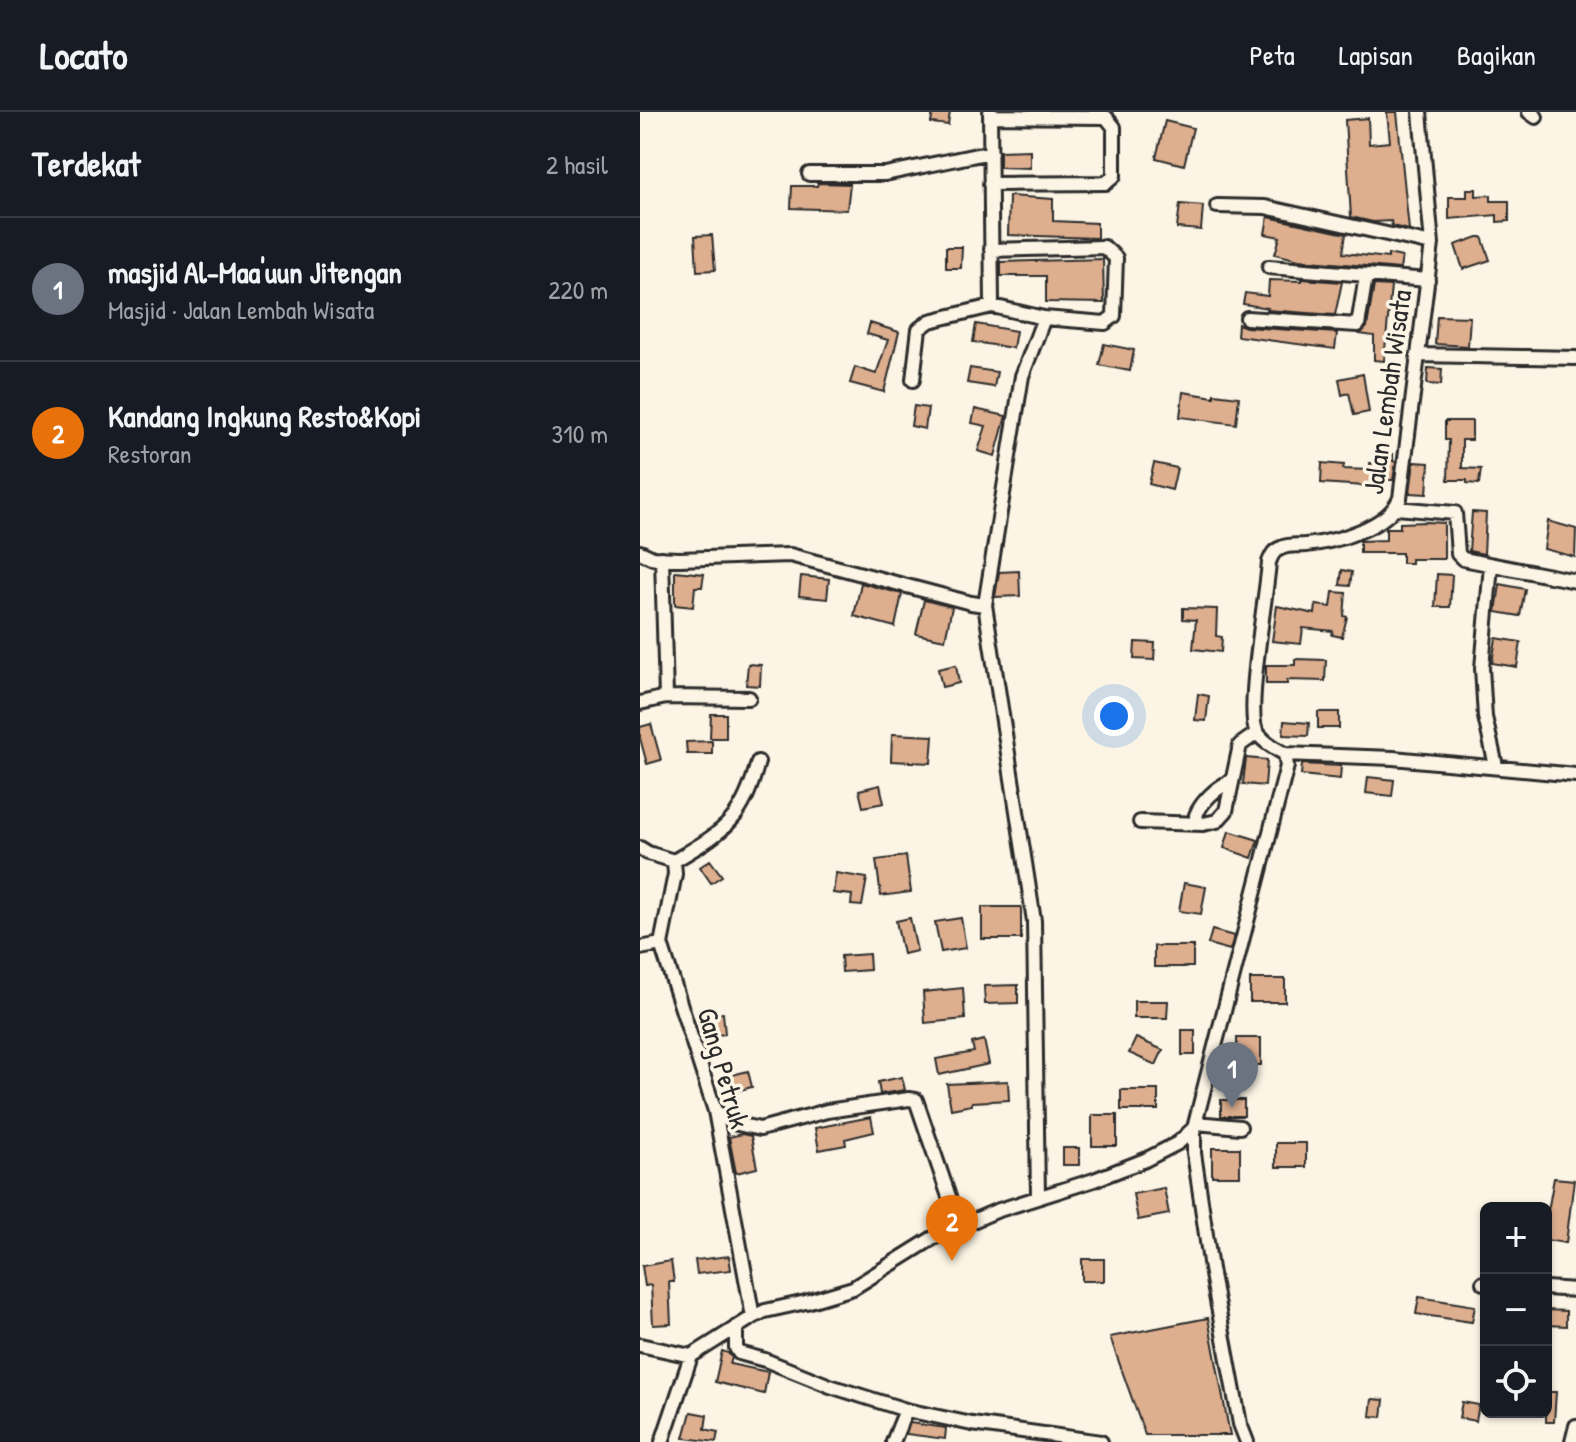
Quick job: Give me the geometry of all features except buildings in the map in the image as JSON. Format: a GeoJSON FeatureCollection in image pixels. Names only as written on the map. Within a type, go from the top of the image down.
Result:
{"type":"FeatureCollection","features":[{"type":"Feature","properties":{"kind":"street","name":"Jalan Lembah Wisata"},"geometry":{"type":"LineString","coordinates":[[1257,733],[1254,690],[1272,554],[1288,545],[1336,540],[1376,522],[1396,508],[1402,486],[1432,244],[1420,112]]}},
{"type":"Feature","properties":{"kind":"street"},"geometry":{"type":"LineString","coordinates":[[990,184],[1106,183],[1114,176],[1114,127],[1106,117],[990,114],[990,184],[992,306]]}},
{"type":"Feature","properties":{"kind":"street"},"geometry":{"type":"LineString","coordinates":[[809,174],[885,174],[991,152]]}},
{"type":"Feature","properties":{"kind":"street"},"geometry":{"type":"LineString","coordinates":[[1217,206],[1265,207],[1432,244]]}},
{"type":"Feature","properties":{"kind":"street"},"geometry":{"type":"LineString","coordinates":[[913,380],[919,329],[930,321],[992,306],[1044,318],[1105,323],[1114,316],[1116,258],[1104,247],[991,250]]}},
{"type":"Feature","properties":{"kind":"street"},"geometry":{"type":"LineString","coordinates":[[1269,267],[1428,280]]}},
{"type":"Feature","properties":{"kind":"street"},"geometry":{"type":"LineString","coordinates":[[1247,318],[1358,325],[1366,276]]}},
{"type":"Feature","properties":{"kind":"street"},"geometry":{"type":"LineString","coordinates":[[1038,1197],[1034,921],[985,605],[1022,376],[1044,318]]}},
{"type":"Feature","properties":{"kind":"street"},"geometry":{"type":"LineString","coordinates":[[1417,355],[1576,358]]}},
{"type":"Feature","properties":{"kind":"street"},"geometry":{"type":"LineString","coordinates":[[1396,508],[1455,513],[1459,556],[1576,581]]}},
{"type":"Feature","properties":{"kind":"street"},"geometry":{"type":"LineString","coordinates":[[640,552],[662,558],[790,555],[985,605]]}},
{"type":"Feature","properties":{"kind":"street"},"geometry":{"type":"LineString","coordinates":[[662,558],[666,697]]}},
{"type":"Feature","properties":{"kind":"street"},"geometry":{"type":"LineString","coordinates":[[1491,565],[1482,668],[1485,717],[1496,766]]}},
{"type":"Feature","properties":{"kind":"street"},"geometry":{"type":"LineString","coordinates":[[640,703],[666,697],[749,698]]}},
{"type":"Feature","properties":{"kind":"street"},"geometry":{"type":"LineString","coordinates":[[1140,822],[1212,824],[1222,817],[1226,811],[1240,745],[1257,733],[1285,754],[1496,766],[1576,775]]}},
{"type":"Feature","properties":{"kind":"street"},"geometry":{"type":"LineString","coordinates":[[1247,1442],[1240,1424],[1189,1133],[1287,766],[1285,754]]}},
{"type":"Feature","properties":{"kind":"street"},"geometry":{"type":"LineString","coordinates":[[644,850],[674,861],[717,835],[739,813],[758,762]]}},
{"type":"Feature","properties":{"kind":"street"},"geometry":{"type":"LineString","coordinates":[[1198,823],[1196,815],[1199,807],[1231,781]]}},
{"type":"Feature","properties":{"kind":"street","name":"Gang Petruk"},"geometry":{"type":"LineString","coordinates":[[674,861],[675,874],[661,944],[715,1111],[753,1317]]}},
{"type":"Feature","properties":{"kind":"street"},"geometry":{"type":"LineString","coordinates":[[640,948],[661,944]]}},
{"type":"Feature","properties":{"kind":"street"},"geometry":{"type":"LineString","coordinates":[[715,1111],[733,1123],[760,1129],[827,1111],[916,1100],[959,1226]]}},
{"type":"Feature","properties":{"kind":"street"},"geometry":{"type":"LineString","coordinates":[[662,1442],[691,1356],[753,1317],[765,1311],[853,1288],[933,1238],[959,1226],[1145,1160],[1189,1133],[1240,1127]]}},
{"type":"Feature","properties":{"kind":"street"},"geometry":{"type":"LineString","coordinates":[[1189,1133],[1194,1153]]}},
{"type":"Feature","properties":{"kind":"street"},"geometry":{"type":"LineString","coordinates":[[1552,1288],[1576,1290]]}},
{"type":"Feature","properties":{"kind":"street"},"geometry":{"type":"LineString","coordinates":[[736,1327],[736,1348],[739,1353],[906,1410],[987,1426],[1101,1442]]}},
{"type":"Feature","properties":{"kind":"street"},"geometry":{"type":"LineString","coordinates":[[640,1345],[691,1356]]}},
{"type":"Feature","properties":{"kind":"street"},"geometry":{"type":"LineString","coordinates":[[893,1442],[906,1410]]}},
{"type":"Feature","properties":{"kind":"street"},"geometry":{"type":"LineString","coordinates":[[1572,1442],[1576,1426]]}},
{"type":"Feature","properties":{"kind":"place","name":"masjid Al-Maa'uun Jitengan"},"geometry":{"type":"Point","coordinates":[1232,1108]}},
{"type":"Feature","properties":{"kind":"place","name":"Kandang Ingkung Resto&Kopi"},"geometry":{"type":"Point","coordinates":[952,1261]}}]}
